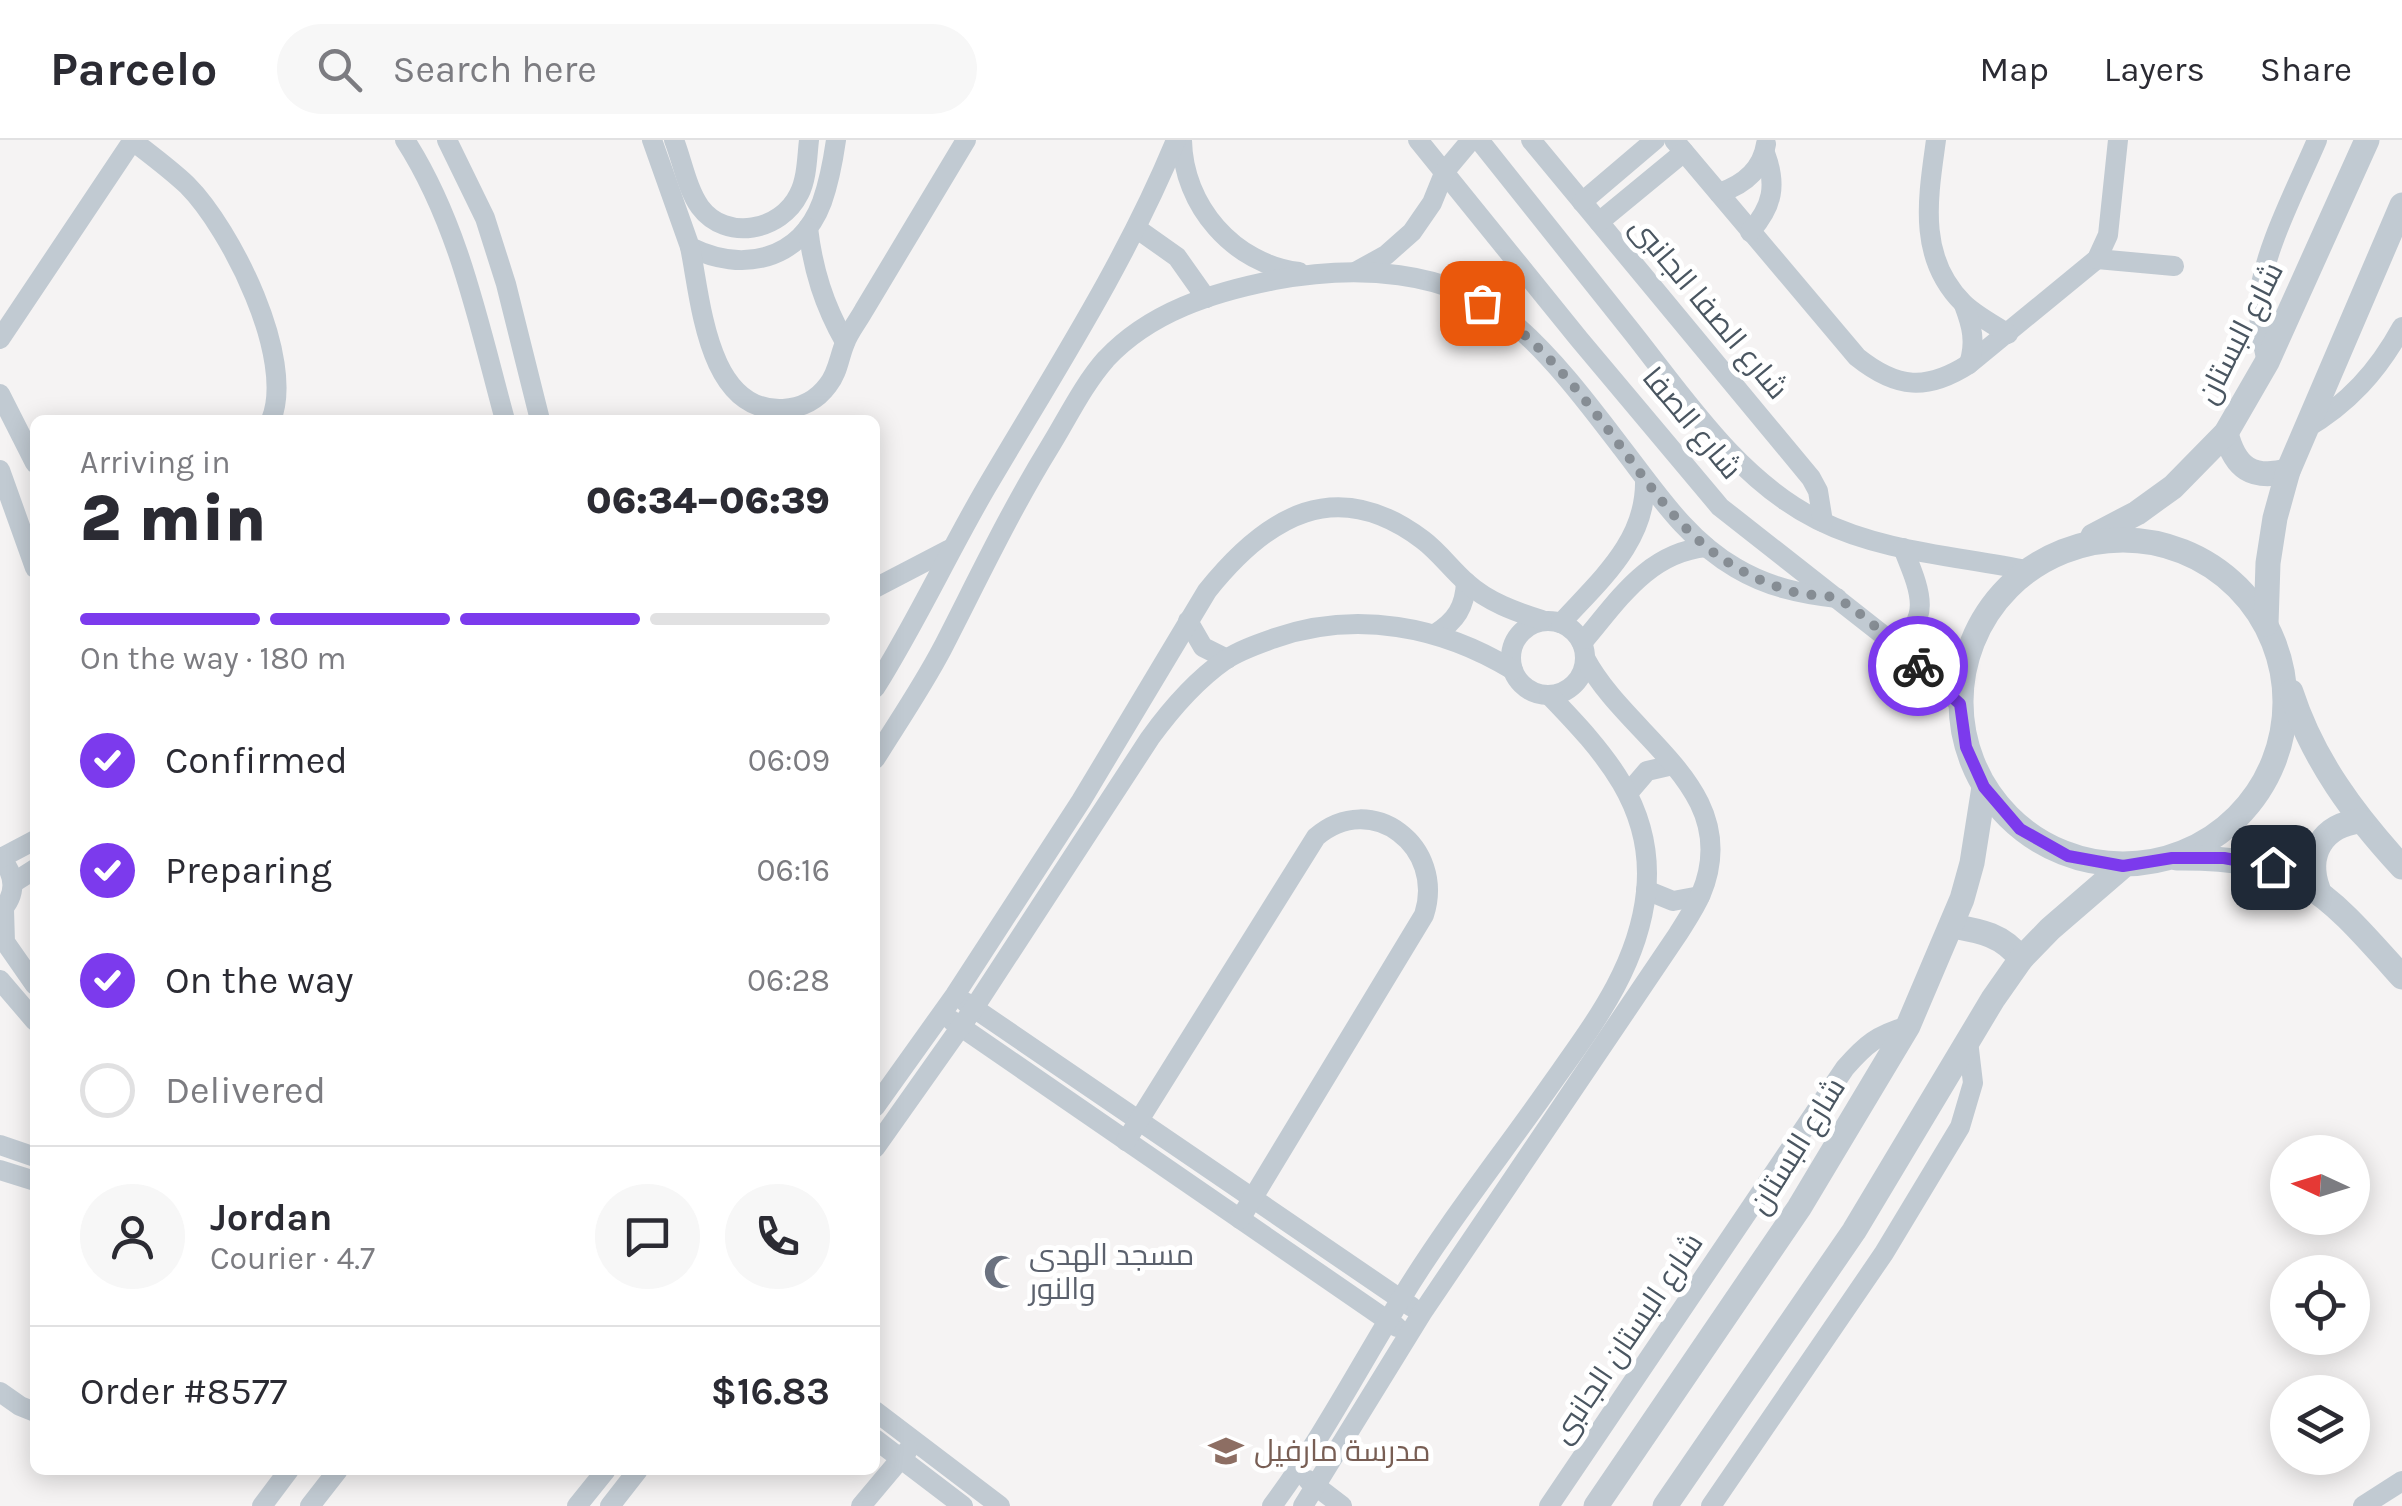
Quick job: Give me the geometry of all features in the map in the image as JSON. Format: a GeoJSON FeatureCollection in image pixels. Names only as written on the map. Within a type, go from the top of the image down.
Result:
{"type":"FeatureCollection","features":[{"type":"Feature","properties":{"kind":"street"},"geometry":{"type":"LineString","coordinates":[[0,339],[133,140],[188,186],[219,225],[244,268],[274,361],[274,415]]}},
{"type":"Feature","properties":{"kind":"street"},"geometry":{"type":"LineString","coordinates":[[404,140],[437,200],[470,295],[504,415]]}},
{"type":"Feature","properties":{"kind":"street"},"geometry":{"type":"LineString","coordinates":[[447,140],[485,218],[539,415]]}},
{"type":"Feature","properties":{"kind":"street"},"geometry":{"type":"LineString","coordinates":[[461,166],[468,140]]}},
{"type":"Feature","properties":{"kind":"street"},"geometry":{"type":"LineString","coordinates":[[652,140],[689,208],[733,228],[754,228],[773,222],[790,210],[800,192],[809,140]]}},
{"type":"Feature","properties":{"kind":"street"},"geometry":{"type":"LineString","coordinates":[[674,140],[689,208],[690,247],[710,348],[736,393],[753,404],[772,409],[794,408],[814,399],[830,384],[845,342],[966,140]]}},
{"type":"Feature","properties":{"kind":"street"},"geometry":{"type":"LineString","coordinates":[[690,247],[730,261],[752,260],[782,250],[808,228],[821,205],[836,140]]}},
{"type":"Feature","properties":{"kind":"street"},"geometry":{"type":"LineString","coordinates":[[880,679],[950,549],[1136,228],[1179,140]]}},
{"type":"Feature","properties":{"kind":"street"},"geometry":{"type":"LineString","coordinates":[[1179,140],[1188,180],[1216,228],[1261,262],[1287,271],[1314,274]]}},
{"type":"Feature","properties":{"kind":"street","name":"شارع الصفا"},"geometry":{"type":"LineString","coordinates":[[1418,140],[1579,340],[1720,506],[1892,642],[1960,704]]}},
{"type":"Feature","properties":{"kind":"street"},"geometry":{"type":"LineString","coordinates":[[1356,272],[1386,255],[1412,232],[1432,204],[1444,172],[1471,140]]}},
{"type":"Feature","properties":{"kind":"street","name":"شارع الصفا"},"geometry":{"type":"LineString","coordinates":[[1479,140],[1685,399],[1760,482],[1790,505],[1822,522],[1902,548],[2026,570]]}},
{"type":"Feature","properties":{"kind":"street","name":"شارع الصفا الجانبى"},"geometry":{"type":"LineString","coordinates":[[1531,140],[1811,478],[1822,506],[1822,522]]}},
{"type":"Feature","properties":{"kind":"street"},"geometry":{"type":"LineString","coordinates":[[1582,202],[1655,140]]}},
{"type":"Feature","properties":{"kind":"street"},"geometry":{"type":"LineString","coordinates":[[1936,140],[1928,230],[1934,258],[1946,283],[1964,305],[2008,334]]}},
{"type":"Feature","properties":{"kind":"street"},"geometry":{"type":"LineString","coordinates":[[1599,222],[1679,146],[1858,357],[1877,373],[1900,382],[1924,384],[1948,378],[1969,364],[2098,259],[2108,235],[2118,140]]}},
{"type":"Feature","properties":{"kind":"street"},"geometry":{"type":"LineString","coordinates":[[2267,362],[2259,298],[2265,267],[2317,140]]}},
{"type":"Feature","properties":{"kind":"street","name":"شارع البستان"},"geometry":{"type":"LineString","coordinates":[[2072,547],[2137,513],[2168,490],[2226,433],[2267,362],[2367,140]]}},
{"type":"Feature","properties":{"kind":"street"},"geometry":{"type":"LineString","coordinates":[[1719,194],[1747,180],[1765,146]]}},
{"type":"Feature","properties":{"kind":"street"},"geometry":{"type":"LineString","coordinates":[[1750,232],[1764,216],[1772,195],[1772,173],[1765,146]]}},
{"type":"Feature","properties":{"kind":"street"},"geometry":{"type":"LineString","coordinates":[[805,172],[829,178]]}},
{"type":"Feature","properties":{"kind":"street"},"geometry":{"type":"LineString","coordinates":[[2266,624],[2268,563],[2288,471],[2402,205]]}},
{"type":"Feature","properties":{"kind":"street"},"geometry":{"type":"LineString","coordinates":[[808,228],[816,276],[845,342]]}},
{"type":"Feature","properties":{"kind":"street"},"geometry":{"type":"LineString","coordinates":[[1136,228],[1177,257],[1206,298]]}},
{"type":"Feature","properties":{"kind":"street"},"geometry":{"type":"LineString","coordinates":[[2098,259],[2174,266]]}},
{"type":"Feature","properties":{"kind":"street"},"geometry":{"type":"LineString","coordinates":[[880,751],[942,649],[1022,493],[1104,362],[1150,322],[1206,298],[1250,285],[1314,274],[1405,276],[1452,288],[1510,320],[1552,362],[1662,502],[1706,547],[1767,584],[1801,594],[1837,598]]}},
{"type":"Feature","properties":{"kind":"street"},"geometry":{"type":"LineString","coordinates":[[470,295],[506,284]]}},
{"type":"Feature","properties":{"kind":"street"},"geometry":{"type":"LineString","coordinates":[[1964,305],[1972,326],[1974,350],[1969,364]]}},
{"type":"Feature","properties":{"kind":"street"},"geometry":{"type":"LineString","coordinates":[[2303,430],[2362,385],[2402,327]]}},
{"type":"Feature","properties":{"kind":"street"},"geometry":{"type":"LineString","coordinates":[[1552,362],[1579,340]]}},
{"type":"Feature","properties":{"kind":"street"},"geometry":{"type":"LineString","coordinates":[[0,394],[30,453]]}},
{"type":"Feature","properties":{"kind":"street"},"geometry":{"type":"LineString","coordinates":[[2226,433],[2232,454],[2247,470],[2268,476],[2288,471]]}},
{"type":"Feature","properties":{"kind":"street"},"geometry":{"type":"LineString","coordinates":[[0,470],[30,554]]}},
{"type":"Feature","properties":{"kind":"street"},"geometry":{"type":"LineString","coordinates":[[1645,480],[1646,500],[1634,537],[1552,622],[1530,625],[1513,644],[1513,670],[1521,684],[1549,695],[1574,684],[1582,672],[1584,650],[1642,573],[1674,553],[1706,547]]}},
{"type":"Feature","properties":{"kind":"street"},"geometry":{"type":"LineString","coordinates":[[880,1100],[955,994],[1081,801],[1188,621],[1231,562],[1258,536],[1293,515],[1319,508],[1348,506],[1378,512],[1427,542],[1466,582],[1502,606],[1574,631],[1604,691],[1700,799],[1708,816],[1711,850],[1700,896],[1574,1092],[1422,1313],[1302,1506],[1277,1499],[1401,1299],[1594,1023],[1624,975],[1634,950],[1646,890],[1644,839],[1629,792],[1577,724],[1549,695]]}},
{"type":"Feature","properties":{"kind":"street"},"geometry":{"type":"LineString","coordinates":[[2402,867],[2360,821],[2324,770],[2297,713],[2266,624],[2239,587],[2203,560],[2161,543],[2116,538],[2072,547],[2026,570],[1990,607],[1968,653],[1960,704],[1966,747],[1984,787],[2020,829],[2068,856],[2123,866],[2172,858],[2224,858],[2273,867],[2318,889],[2402,976]]}},
{"type":"Feature","properties":{"kind":"street"},"geometry":{"type":"LineString","coordinates":[[1892,642],[1915,626],[1920,612],[1917,583],[1902,548]]}},
{"type":"Feature","properties":{"kind":"street"},"geometry":{"type":"LineString","coordinates":[[880,586],[917,570],[950,549]]}},
{"type":"Feature","properties":{"kind":"street"},"geometry":{"type":"LineString","coordinates":[[1435,634],[1449,626],[1459,613],[1466,582]]}},
{"type":"Feature","properties":{"kind":"street"},"geometry":{"type":"LineString","coordinates":[[1188,621],[1203,646],[1226,659]]}},
{"type":"Feature","properties":{"kind":"street"},"geometry":{"type":"LineString","coordinates":[[880,1141],[974,1008],[1169,711],[1226,659],[1254,645],[1314,628],[1375,624],[1463,643],[1513,670]]}},
{"type":"Feature","properties":{"kind":"street"},"geometry":{"type":"LineString","coordinates":[[2172,858],[2218,835],[2254,799],[2278,754],[2286,703],[2278,653]]}},
{"type":"Feature","properties":{"kind":"street"},"geometry":{"type":"LineString","coordinates":[[1629,792],[1647,772],[1673,766]]}},
{"type":"Feature","properties":{"kind":"street","name":"شارع البستان"},"geometry":{"type":"LineString","coordinates":[[1596,1506],[1789,1223],[1908,1026],[1952,926],[1972,863],[1984,787]]}},
{"type":"Feature","properties":{"kind":"street"},"geometry":{"type":"LineString","coordinates":[[1126,1141],[1316,836],[1327,826],[1348,820],[1370,820],[1390,826],[1408,839],[1421,856],[1428,876],[1429,898],[1424,914],[1240,1219]]}},
{"type":"Feature","properties":{"kind":"street"},"geometry":{"type":"LineString","coordinates":[[2318,889],[2312,862],[2323,837],[2346,822],[2360,821]]}},
{"type":"Feature","properties":{"kind":"street"},"geometry":{"type":"LineString","coordinates":[[30,842],[0,857],[10,869],[14,883],[12,897],[2,911],[6,942],[30,978]]}},
{"type":"Feature","properties":{"kind":"street"},"geometry":{"type":"LineString","coordinates":[[1665,1506],[1854,1231],[2021,959],[2123,866]]}},
{"type":"Feature","properties":{"kind":"street"},"geometry":{"type":"LineString","coordinates":[[14,883],[30,873]]}},
{"type":"Feature","properties":{"kind":"street"},"geometry":{"type":"LineString","coordinates":[[1646,890],[1672,901],[1700,896]]}},
{"type":"Feature","properties":{"kind":"street"},"geometry":{"type":"LineString","coordinates":[[1952,926],[1996,936],[2021,959]]}},
{"type":"Feature","properties":{"kind":"street"},"geometry":{"type":"LineString","coordinates":[[0,980],[30,1015]]}},
{"type":"Feature","properties":{"kind":"street"},"geometry":{"type":"LineString","coordinates":[[955,994],[1422,1313]]}},
{"type":"Feature","properties":{"kind":"street"},"geometry":{"type":"LineString","coordinates":[[942,1013],[1408,1336]]}},
{"type":"Feature","properties":{"kind":"street","name":"شارع البستان الجانبى"},"geometry":{"type":"LineString","coordinates":[[1549,1506],[1845,1068],[1882,1033],[1908,1026]]}},
{"type":"Feature","properties":{"kind":"street"},"geometry":{"type":"LineString","coordinates":[[1711,1506],[1884,1253],[1960,1127],[1973,1083],[1968,1042]]}},
{"type":"Feature","properties":{"kind":"street"},"geometry":{"type":"LineString","coordinates":[[0,1146],[30,1155]]}},
{"type":"Feature","properties":{"kind":"street"},"geometry":{"type":"LineString","coordinates":[[0,1170],[30,1179]]}},
{"type":"Feature","properties":{"kind":"street"},"geometry":{"type":"LineString","coordinates":[[0,1392],[30,1410]]}},
{"type":"Feature","properties":{"kind":"street"},"geometry":{"type":"LineString","coordinates":[[880,1415],[1000,1506]]}},
{"type":"Feature","properties":{"kind":"street"},"geometry":{"type":"LineString","coordinates":[[860,1506],[915,1441]]}},
{"type":"Feature","properties":{"kind":"street"},"geometry":{"type":"LineString","coordinates":[[880,1443],[963,1506]]}},
{"type":"Feature","properties":{"kind":"street"},"geometry":{"type":"LineString","coordinates":[[1297,1471],[1342,1506]]}},
{"type":"Feature","properties":{"kind":"street"},"geometry":{"type":"LineString","coordinates":[[262,1506],[285,1475]]}},
{"type":"Feature","properties":{"kind":"street"},"geometry":{"type":"LineString","coordinates":[[310,1506],[334,1475]]}},
{"type":"Feature","properties":{"kind":"street"},"geometry":{"type":"LineString","coordinates":[[578,1506],[602,1475]]}},
{"type":"Feature","properties":{"kind":"street"},"geometry":{"type":"LineString","coordinates":[[610,1506],[634,1475]]}},
{"type":"Feature","properties":{"kind":"street"},"geometry":{"type":"LineString","coordinates":[[2363,1506],[2402,1481]]}},
{"type":"Feature","properties":{"kind":"way so far"},"geometry":{"type":"LineString","coordinates":[[1482,303],[1510,320],[1534,342],[1623,448],[1662,502],[1706,547],[1767,584],[1801,594],[1837,598],[1918,666]]}},
{"type":"Feature","properties":{"kind":"place","name":"مسجد الهدى والنور"},"geometry":{"type":"Point","coordinates":[1001,1272]}},
{"type":"Feature","properties":{"kind":"place","name":"مدرسة مارفيل"},"geometry":{"type":"Point","coordinates":[1226,1451]}},
{"type":"Feature","properties":{"kind":"route"},"geometry":{"type":"LineString","coordinates":[[1918,666],[1960,704],[1966,747],[1984,787],[2020,829],[2068,856],[2123,866],[2172,858],[2224,858],[2273,867]]}}]}
